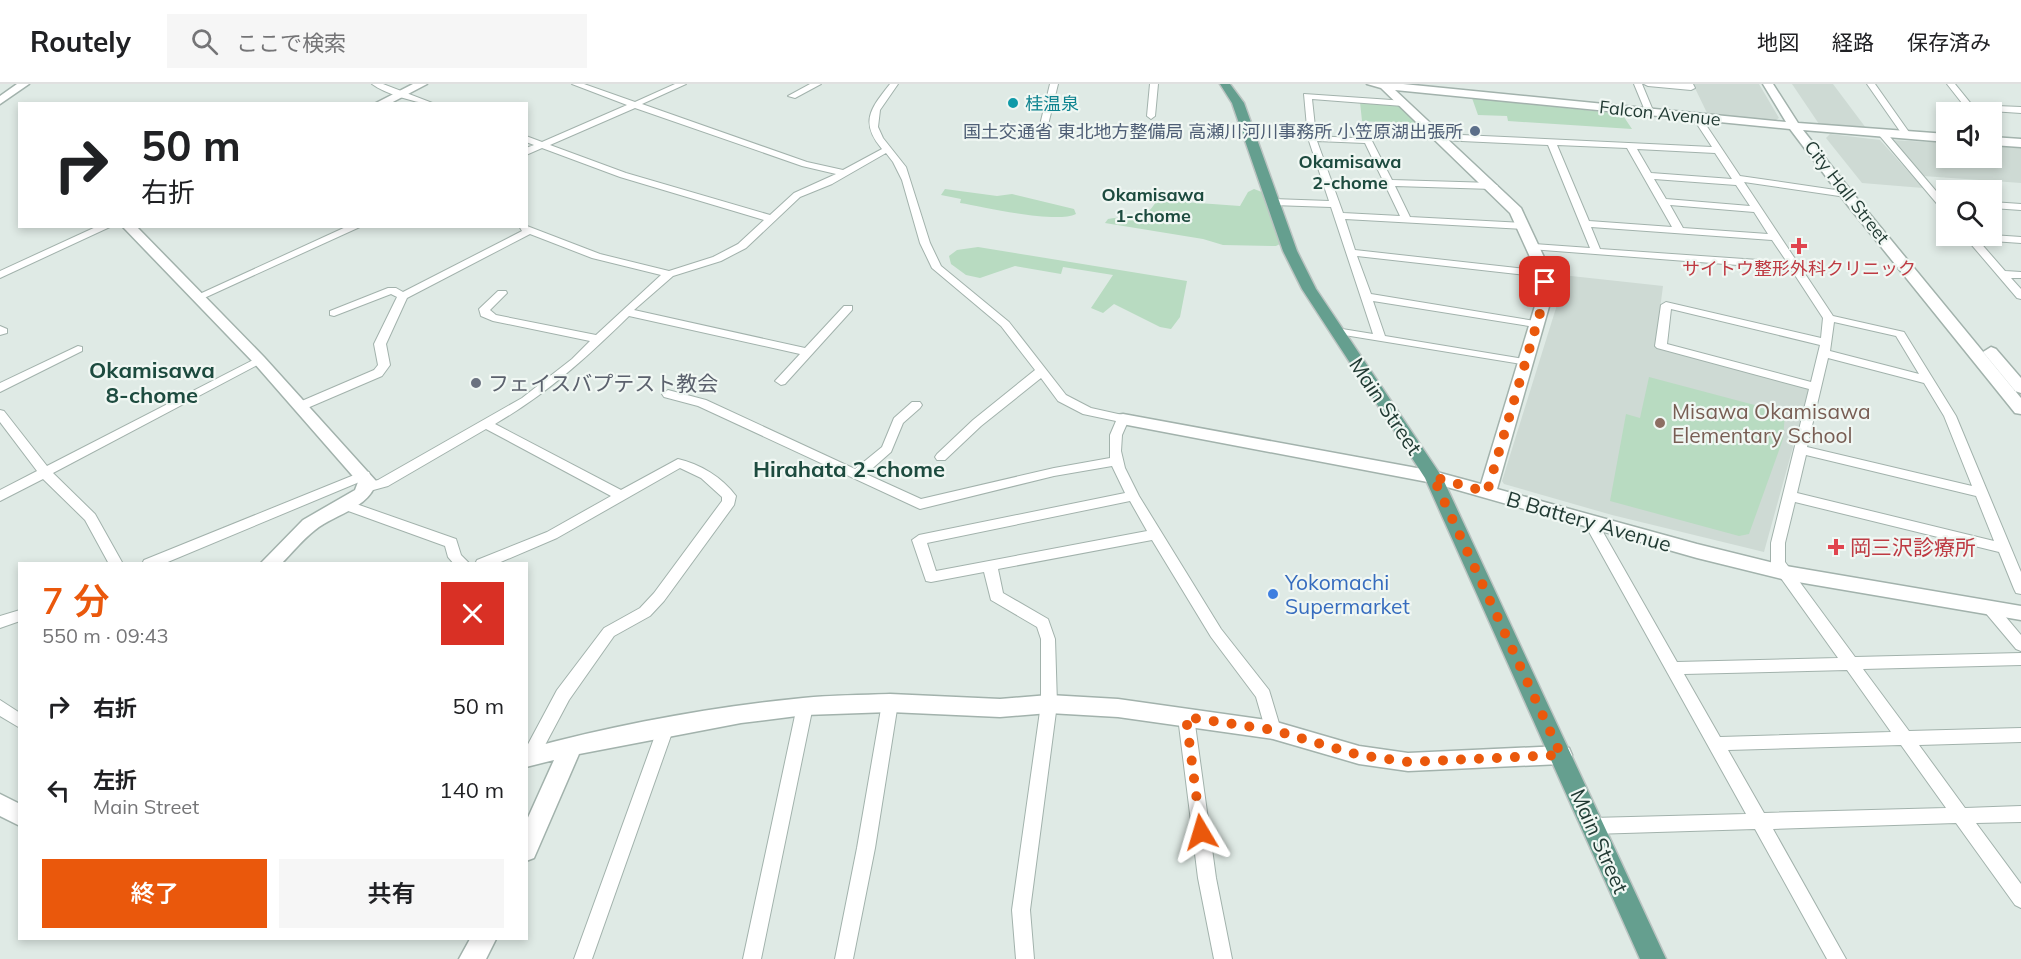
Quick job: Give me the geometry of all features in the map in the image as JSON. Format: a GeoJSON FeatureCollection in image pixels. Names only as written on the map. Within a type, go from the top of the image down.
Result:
{"type":"FeatureCollection","features":[{"type":"Feature","properties":{"kind":"main road","name":"Main Street"},"geometry":{"type":"LineString","coordinates":[[1225,84],[1238,102],[1290,251],[1309,289],[1433,477],[1653,959]]}},
{"type":"Feature","properties":{"kind":"street"},"geometry":{"type":"LineString","coordinates":[[0,101],[24,84]]}},
{"type":"Feature","properties":{"kind":"street"},"geometry":{"type":"LineString","coordinates":[[376,84],[426,102]]}},
{"type":"Feature","properties":{"kind":"street"},"geometry":{"type":"LineString","coordinates":[[383,102],[422,84]]}},
{"type":"Feature","properties":{"kind":"street"},"geometry":{"type":"LineString","coordinates":[[576,84],[805,164],[846,173]]}},
{"type":"Feature","properties":{"kind":"street"},"geometry":{"type":"LineString","coordinates":[[528,151],[682,84]]}},
{"type":"Feature","properties":{"kind":"street"},"geometry":{"type":"LineString","coordinates":[[792,96],[817,84]]}},
{"type":"Feature","properties":{"kind":"street"},"geometry":{"type":"LineString","coordinates":[[894,84],[880,101],[873,119],[876,134],[903,170],[924,245],[937,268],[1005,324],[1062,398],[1088,411],[1123,419],[1116,435],[1115,451],[1117,461],[1133,496],[1216,633],[1263,695],[1273,730]]}},
{"type":"Feature","properties":{"kind":"street"},"geometry":{"type":"LineString","coordinates":[[1042,129],[1054,84]]}},
{"type":"Feature","properties":{"kind":"street"},"geometry":{"type":"LineString","coordinates":[[1151,116],[1154,84]]}},
{"type":"Feature","properties":{"kind":"street"},"geometry":{"type":"LineString","coordinates":[[1638,84],[1650,113]]}},
{"type":"Feature","properties":{"kind":"street"},"geometry":{"type":"LineString","coordinates":[[1648,84],[1691,88],[1689,84]]}},
{"type":"Feature","properties":{"kind":"street","name":"City Hall Street"},"geometry":{"type":"LineString","coordinates":[[1768,84],[1794,126],[1846,194],[2021,409]]}},
{"type":"Feature","properties":{"kind":"street","name":"City Hall Street"},"geometry":{"type":"LineString","coordinates":[[1781,84],[1810,127],[2021,388]]}},
{"type":"Feature","properties":{"kind":"street"},"geometry":{"type":"LineString","coordinates":[[1871,84],[1907,135]]}},
{"type":"Feature","properties":{"kind":"street"},"geometry":{"type":"LineString","coordinates":[[1951,84],[1964,102]]}},
{"type":"Feature","properties":{"kind":"street"},"geometry":{"type":"LineString","coordinates":[[1380,85],[1403,103],[1493,186],[1516,211],[1534,247],[1543,274],[1545,296],[1487,492]]}},
{"type":"Feature","properties":{"kind":"street","name":"Falcon Avenue"},"geometry":{"type":"LineString","coordinates":[[1380,85],[1523,98],[1697,118],[1936,137]]}},
{"type":"Feature","properties":{"kind":"street"},"geometry":{"type":"LineString","coordinates":[[1380,337],[1312,138],[1307,96],[1403,103]]}},
{"type":"Feature","properties":{"kind":"street"},"geometry":{"type":"LineString","coordinates":[[2002,110],[2021,110]]}},
{"type":"Feature","properties":{"kind":"street"},"geometry":{"type":"LineString","coordinates":[[1697,118],[1829,318],[1825,348],[1778,543],[1778,562],[2021,899]]}},
{"type":"Feature","properties":{"kind":"street"},"geometry":{"type":"LineString","coordinates":[[1882,133],[1936,193]]}},
{"type":"Feature","properties":{"kind":"street"},"geometry":{"type":"LineString","coordinates":[[1440,137],[1717,150]]}},
{"type":"Feature","properties":{"kind":"street"},"geometry":{"type":"LineString","coordinates":[[1312,138],[1368,141],[1406,219]]}},
{"type":"Feature","properties":{"kind":"street"},"geometry":{"type":"LineString","coordinates":[[528,140],[622,175],[772,219]]}},
{"type":"Feature","properties":{"kind":"street"},"geometry":{"type":"LineString","coordinates":[[2002,142],[2021,143]]}},
{"type":"Feature","properties":{"kind":"street"},"geometry":{"type":"LineString","coordinates":[[1552,143],[1596,251]]}},
{"type":"Feature","properties":{"kind":"street"},"geometry":{"type":"LineString","coordinates":[[1631,147],[1679,230]]}},
{"type":"Feature","properties":{"kind":"street"},"geometry":{"type":"LineString","coordinates":[[155,562],[365,482],[382,483],[540,390],[576,361],[669,274],[717,259],[742,246],[797,195],[846,173],[872,156],[887,150]]}},
{"type":"Feature","properties":{"kind":"street"},"geometry":{"type":"LineString","coordinates":[[1648,176],[1737,180],[1846,194]]}},
{"type":"Feature","properties":{"kind":"street"},"geometry":{"type":"LineString","coordinates":[[1390,183],[1493,186]]}},
{"type":"Feature","properties":{"kind":"street"},"geometry":{"type":"LineString","coordinates":[[1273,202],[1334,204]]}},
{"type":"Feature","properties":{"kind":"street"},"geometry":{"type":"LineString","coordinates":[[1662,202],[1756,209]]}},
{"type":"Feature","properties":{"kind":"street"},"geometry":{"type":"LineString","coordinates":[[2002,206],[2021,207]]}},
{"type":"Feature","properties":{"kind":"street"},"geometry":{"type":"LineString","coordinates":[[1338,216],[1524,226]]}},
{"type":"Feature","properties":{"kind":"street"},"geometry":{"type":"LineString","coordinates":[[1584,224],[1775,237]]}},
{"type":"Feature","properties":{"kind":"street"},"geometry":{"type":"LineString","coordinates":[[0,275],[103,228]]}},
{"type":"Feature","properties":{"kind":"street"},"geometry":{"type":"LineString","coordinates":[[130,228],[259,360],[365,482]]}},
{"type":"Feature","properties":{"kind":"street"},"geometry":{"type":"LineString","coordinates":[[198,297],[353,228]]}},
{"type":"Feature","properties":{"kind":"street"},"geometry":{"type":"LineString","coordinates":[[301,406],[378,373],[384,365],[380,344],[403,296],[524,229],[596,256],[669,274]]}},
{"type":"Feature","properties":{"kind":"street"},"geometry":{"type":"LineString","coordinates":[[2002,239],[2021,240]]}},
{"type":"Feature","properties":{"kind":"street"},"geometry":{"type":"LineString","coordinates":[[1978,246],[2021,296]]}},
{"type":"Feature","properties":{"kind":"street"},"geometry":{"type":"LineString","coordinates":[[1534,247],[1795,266]]}},
{"type":"Feature","properties":{"kind":"street"},"geometry":{"type":"LineString","coordinates":[[1350,252],[1543,274]]}},
{"type":"Feature","properties":{"kind":"street"},"geometry":{"type":"LineString","coordinates":[[2002,274],[2021,274]]}},
{"type":"Feature","properties":{"kind":"street"},"geometry":{"type":"LineString","coordinates":[[334,313],[392,290],[403,296]]}},
{"type":"Feature","properties":{"kind":"street"},"geometry":{"type":"LineString","coordinates":[[502,293],[484,309],[485,314],[493,318],[598,339]]}},
{"type":"Feature","properties":{"kind":"street"},"geometry":{"type":"LineString","coordinates":[[1367,297],[1535,324]]}},
{"type":"Feature","properties":{"kind":"street"},"geometry":{"type":"LineString","coordinates":[[1816,387],[1661,346],[1666,305],[1825,348],[1930,381]]}},
{"type":"Feature","properties":{"kind":"street"},"geometry":{"type":"LineString","coordinates":[[781,381],[848,308]]}},
{"type":"Feature","properties":{"kind":"street"},"geometry":{"type":"LineString","coordinates":[[626,312],[807,352]]}},
{"type":"Feature","properties":{"kind":"street"},"geometry":{"type":"LineString","coordinates":[[1829,318],[1900,334],[1950,416],[2021,589]]}},
{"type":"Feature","properties":{"kind":"street"},"geometry":{"type":"LineString","coordinates":[[1336,331],[1524,363]]}},
{"type":"Feature","properties":{"kind":"street"},"geometry":{"type":"LineString","coordinates":[[0,388],[78,349]]}},
{"type":"Feature","properties":{"kind":"street"},"geometry":{"type":"LineString","coordinates":[[0,496],[259,360]]}},
{"type":"Feature","properties":{"kind":"street"},"geometry":{"type":"LineString","coordinates":[[941,457],[977,423],[1042,371]]}},
{"type":"Feature","properties":{"kind":"street"},"geometry":{"type":"LineString","coordinates":[[668,394],[702,403],[920,504],[1054,472],[1117,461]]}},
{"type":"Feature","properties":{"kind":"street"},"geometry":{"type":"LineString","coordinates":[[856,474],[887,449],[898,421],[916,405]]}},
{"type":"Feature","properties":{"kind":"street"},"geometry":{"type":"LineString","coordinates":[[0,414],[45,473],[90,517],[115,562]]}},
{"type":"Feature","properties":{"kind":"street","name":"B Battery Avenue"},"geometry":{"type":"LineString","coordinates":[[1123,419],[1433,477],[1786,573],[2021,613]]}},
{"type":"Feature","properties":{"kind":"street"},"geometry":{"type":"LineString","coordinates":[[486,423],[622,496]]}},
{"type":"Feature","properties":{"kind":"street"},"geometry":{"type":"LineString","coordinates":[[1800,449],[1980,492]]}},
{"type":"Feature","properties":{"kind":"street"},"geometry":{"type":"LineString","coordinates":[[487,562],[552,535],[678,463],[689,465],[710,478],[729,496],[729,502],[659,597],[645,612],[609,632],[563,695],[528,758]]}},
{"type":"Feature","properties":{"kind":"street"},"geometry":{"type":"LineString","coordinates":[[271,562],[309,525],[345,505],[365,482]]}},
{"type":"Feature","properties":{"kind":"street"},"geometry":{"type":"LineString","coordinates":[[1133,496],[919,540],[931,577],[1156,534]]}},
{"type":"Feature","properties":{"kind":"street"},"geometry":{"type":"LineString","coordinates":[[1790,496],[2004,548]]}},
{"type":"Feature","properties":{"kind":"street"},"geometry":{"type":"LineString","coordinates":[[345,505],[451,543],[455,557],[461,562]]}},
{"type":"Feature","properties":{"kind":"street"},"geometry":{"type":"LineString","coordinates":[[1590,521],[1837,959]]}},
{"type":"Feature","properties":{"kind":"street"},"geometry":{"type":"LineString","coordinates":[[990,567],[996,596],[1042,623],[1048,639],[1049,705],[1021,910],[1025,959]]}},
{"type":"Feature","properties":{"kind":"street"},"geometry":{"type":"LineString","coordinates":[[1989,607],[2021,645]]}},
{"type":"Feature","properties":{"kind":"street"},"geometry":{"type":"LineString","coordinates":[[0,622],[18,616]]}},
{"type":"Feature","properties":{"kind":"street"},"geometry":{"type":"LineString","coordinates":[[1672,668],[2021,659]]}},
{"type":"Feature","properties":{"kind":"street"},"geometry":{"type":"LineString","coordinates":[[528,758],[571,747],[741,714],[805,706],[890,703],[1000,708],[1049,705],[1118,708],[1273,730],[1359,755],[1408,762],[1561,755]]}},
{"type":"Feature","properties":{"kind":"street"},"geometry":{"type":"LineString","coordinates":[[844,959],[866,848],[890,703]]}},
{"type":"Feature","properties":{"kind":"street"},"geometry":{"type":"LineString","coordinates":[[752,959],[805,706]]}},
{"type":"Feature","properties":{"kind":"street"},"geometry":{"type":"LineString","coordinates":[[0,707],[18,720]]}},
{"type":"Feature","properties":{"kind":"street"},"geometry":{"type":"LineString","coordinates":[[1186,717],[1207,878],[1222,959]]}},
{"type":"Feature","properties":{"kind":"street"},"geometry":{"type":"LineString","coordinates":[[583,959],[665,730]]}},
{"type":"Feature","properties":{"kind":"street"},"geometry":{"type":"LineString","coordinates":[[1715,744],[2021,735]]}},
{"type":"Feature","properties":{"kind":"street"},"geometry":{"type":"LineString","coordinates":[[528,845],[571,747]]}},
{"type":"Feature","properties":{"kind":"street"},"geometry":{"type":"LineString","coordinates":[[0,804],[18,815]]}},
{"type":"Feature","properties":{"kind":"street"},"geometry":{"type":"LineString","coordinates":[[1592,826],[2021,814]]}},
{"type":"Feature","properties":{"kind":"street"},"geometry":{"type":"LineString","coordinates":[[472,959],[483,940]]}},
{"type":"Feature","properties":{"kind":"shaded area"},"geometry":{"type":"Polygon","coordinates":[[[1693,84],[1759,84],[1779,118],[1776,120],[1708,115],[1693,84]]]}},
{"type":"Feature","properties":{"kind":"shaded area"},"geometry":{"type":"Polygon","coordinates":[[[1792,84],[1833,84],[1866,128],[1819,124],[1792,84]]]}},
{"type":"Feature","properties":{"kind":"shaded area"},"geometry":{"type":"Polygon","coordinates":[[[1830,134],[1880,140],[1923,188],[1862,183],[1826,138],[1830,134]]]}},
{"type":"Feature","properties":{"kind":"shaded area"},"geometry":{"type":"Polygon","coordinates":[[[1891,140],[1936,142],[1936,168],[2002,168],[2002,147],[2021,148],[2021,183],[1923,176],[1891,140]]]}},
{"type":"Feature","properties":{"kind":"shaded area","name":"Misawa Okamisawa Elementary School"},"geometry":{"type":"Polygon","coordinates":[[[1562,275],[1663,286],[1655,348],[1809,389],[1764,552],[1612,515],[1504,484],[1502,481],[1556,308],[1558,277],[1562,275]]]}},
{"type":"Feature","properties":{"kind":"green space"},"geometry":{"type":"Polygon","coordinates":[[[1472,98],[1622,114],[1632,129],[1508,121],[1507,116],[1478,115],[1472,98]]]}},
{"type":"Feature","properties":{"kind":"green space"},"geometry":{"type":"Polygon","coordinates":[[[1360,102],[1401,106],[1427,131],[1396,130],[1395,123],[1362,121],[1360,102]]]}},
{"type":"Feature","properties":{"kind":"green space"},"geometry":{"type":"Polygon","coordinates":[[[945,189],[997,196],[1012,194],[1074,209],[1076,214],[1066,217],[1037,216],[960,203],[961,199],[941,195],[945,189]]]}},
{"type":"Feature","properties":{"kind":"green space"},"geometry":{"type":"Polygon","coordinates":[[[1254,189],[1262,192],[1280,244],[1276,246],[1223,245],[1203,239],[1105,223],[1108,219],[1142,216],[1152,208],[1157,200],[1240,206],[1248,192],[1254,189]]]}},
{"type":"Feature","properties":{"kind":"green space"},"geometry":{"type":"Polygon","coordinates":[[[978,247],[1187,281],[1180,317],[1171,329],[1160,327],[1114,304],[1103,313],[1091,308],[1113,275],[1063,267],[1061,274],[1015,266],[980,278],[966,275],[951,264],[949,256],[957,250],[978,247]]]}},
{"type":"Feature","properties":{"kind":"green space"},"geometry":{"type":"Polygon","coordinates":[[[1649,377],[1785,413],[1783,439],[1749,534],[1739,536],[1610,501],[1626,414],[1640,418],[1649,377]]]}},
{"type":"Feature","properties":{"kind":"place","name":"桂温泉"},"geometry":{"type":"Point","coordinates":[1013,103]}},
{"type":"Feature","properties":{"kind":"place","name":"国土交通省 東北地方整備局 高瀬川河川事務所 小笠原湖出張所"},"geometry":{"type":"Point","coordinates":[1475,131]}},
{"type":"Feature","properties":{"kind":"place","name":"サイトウ整形外科クリニック"},"geometry":{"type":"Point","coordinates":[1799,246]}},
{"type":"Feature","properties":{"kind":"place","name":"フェイスバプテスト教会"},"geometry":{"type":"Point","coordinates":[476,383]}},
{"type":"Feature","properties":{"kind":"place","name":"Misawa Okamisawa Elementary School"},"geometry":{"type":"Point","coordinates":[1660,423]}},
{"type":"Feature","properties":{"kind":"place","name":"岡三沢診療所"},"geometry":{"type":"Point","coordinates":[1836,547]}},
{"type":"Feature","properties":{"kind":"place","name":"Yokomachi Supermarket"},"geometry":{"type":"Point","coordinates":[1273,594]}},
{"type":"Feature","properties":{"kind":"district","name":"Okamisawa 2-chome"},"geometry":{"type":"Point","coordinates":[1350,172]}},
{"type":"Feature","properties":{"kind":"district","name":"Okamisawa 1-chome"},"geometry":{"type":"Point","coordinates":[1153,204]}},
{"type":"Feature","properties":{"kind":"district","name":"Okamisawa 8-chome"},"geometry":{"type":"Point","coordinates":[152,382]}},
{"type":"Feature","properties":{"kind":"district","name":"Hirahata 2-chome"},"geometry":{"type":"Point","coordinates":[849,469]}},
{"type":"Feature","properties":{"kind":"route"},"geometry":{"type":"LineString","coordinates":[[1201,832],[1186,717],[1273,730],[1384,760],[1408,762],[1561,755],[1433,477],[1487,492],[1545,296],[1545,282]]}}]}
